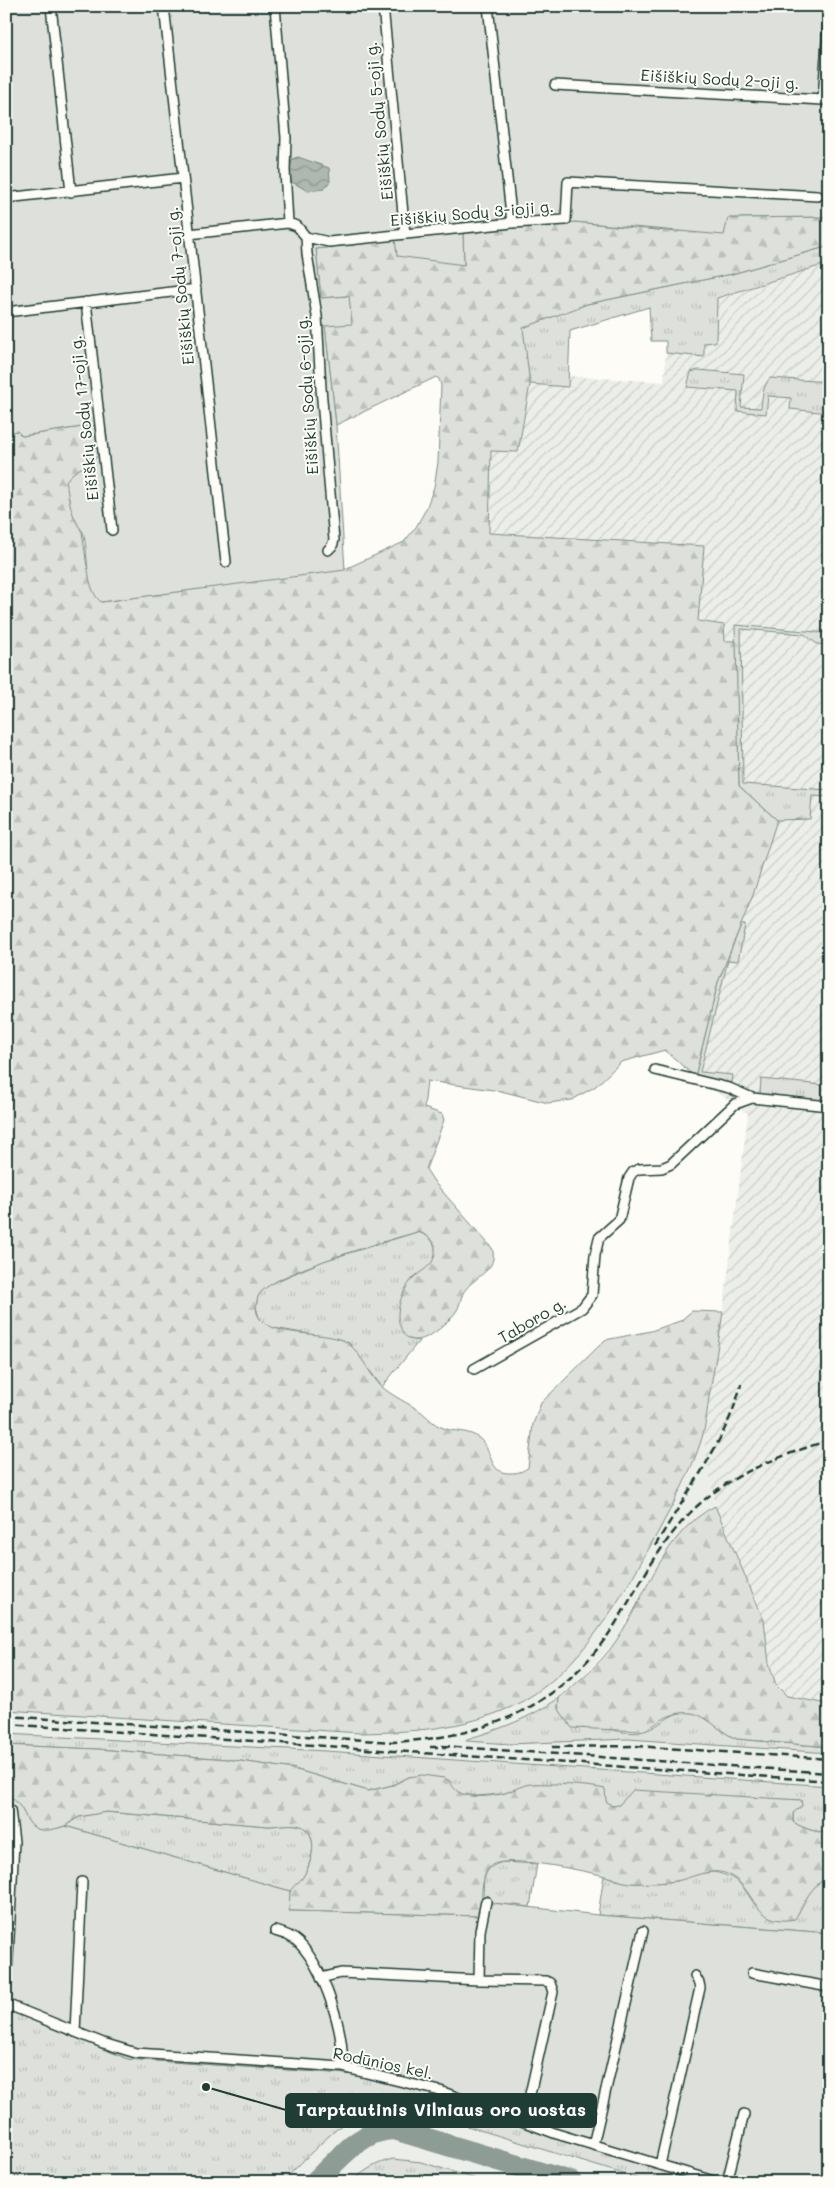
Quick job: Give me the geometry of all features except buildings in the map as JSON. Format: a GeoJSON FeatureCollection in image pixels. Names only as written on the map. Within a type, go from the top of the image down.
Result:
{"type":"FeatureCollection","features":[{"type":"Feature","properties":{"kind":"street"},"geometry":{"type":"LineString","coordinates":[[51,6],[71,192]]}},
{"type":"Feature","properties":{"kind":"street","name":"Eišiškių Sodų 7-oji g."},"geometry":{"type":"LineString","coordinates":[[164,6],[226,562]]}},
{"type":"Feature","properties":{"kind":"street"},"geometry":{"type":"LineString","coordinates":[[189,234],[288,223],[285,170],[286,138],[275,6]]}},
{"type":"Feature","properties":{"kind":"street","name":"Eišiškių Sodų 5-oji g."},"geometry":{"type":"LineString","coordinates":[[382,6],[405,234]]}},
{"type":"Feature","properties":{"kind":"street"},"geometry":{"type":"LineString","coordinates":[[488,6],[512,223]]}},
{"type":"Feature","properties":{"kind":"street","name":"Eišiškių Sodų 2-oji g."},"geometry":{"type":"LineString","coordinates":[[556,85],[823,100],[829,11]]}},
{"type":"Feature","properties":{"kind":"street"},"geometry":{"type":"LineString","coordinates":[[6,198],[183,178]]}},
{"type":"Feature","properties":{"kind":"street","name":"Eišiškių Sodų 3-ioji g."},"geometry":{"type":"LineString","coordinates":[[288,223],[297,226],[306,237],[329,242],[512,223],[566,220],[568,182],[818,196]]}},
{"type":"Feature","properties":{"kind":"street","name":"Eišiškių Sodų 6-oji g."},"geometry":{"type":"LineString","coordinates":[[306,237],[306,248],[317,316],[334,540],[328,550]]}},
{"type":"Feature","properties":{"kind":"street"},"geometry":{"type":"LineString","coordinates":[[6,312],[196,289]]}},
{"type":"Feature","properties":{"kind":"street","name":"Eišiškių Sodų 17-oji g."},"geometry":{"type":"LineString","coordinates":[[86,302],[112,530]]}},
{"type":"Feature","properties":{"kind":"street"},"geometry":{"type":"LineString","coordinates":[[655,1070],[729,1088],[752,1098],[829,1106]]}},
{"type":"Feature","properties":{"kind":"street","name":"Taboro g."},"geometry":{"type":"LineString","coordinates":[[474,1370],[582,1308],[592,1295],[595,1255],[599,1238],[619,1220],[629,1178],[633,1172],[639,1169],[662,1168],[671,1164],[735,1104],[752,1098]]}},
{"type":"Feature","properties":{"kind":"street"},"geometry":{"type":"LineString","coordinates":[[6,1995],[14,1842],[10,1810]]}},
{"type":"Feature","properties":{"kind":"street"},"geometry":{"type":"LineString","coordinates":[[75,2032],[82,1882]]}},
{"type":"Feature","properties":{"kind":"street"},"geometry":{"type":"LineString","coordinates":[[479,1980],[480,1931],[486,1901]]}},
{"type":"Feature","properties":{"kind":"street"},"geometry":{"type":"LineString","coordinates":[[275,1931],[289,1935],[299,1942],[321,1978],[341,2040],[342,2066]]}},
{"type":"Feature","properties":{"kind":"street"},"geometry":{"type":"LineString","coordinates":[[593,2145],[643,1931]]}},
{"type":"Feature","properties":{"kind":"street"},"geometry":{"type":"LineString","coordinates":[[321,1978],[341,1973],[479,1980],[546,1981],[552,1986],[553,1992],[524,2121]]}},
{"type":"Feature","properties":{"kind":"street"},"geometry":{"type":"LineString","coordinates":[[752,1973],[829,1987]]}},
{"type":"Feature","properties":{"kind":"street"},"geometry":{"type":"LineString","coordinates":[[660,2165],[700,1988],[695,1976]]}},
{"type":"Feature","properties":{"kind":"street","name":"Rodūnios kel."},"geometry":{"type":"LineString","coordinates":[[6,2004],[103,2044],[136,2053],[342,2066],[440,2091],[593,2145],[717,2182]]}},
{"type":"Feature","properties":{"kind":"street"},"geometry":{"type":"LineString","coordinates":[[727,2182],[744,2114]]}},
{"type":"Feature","properties":{"kind":"shaded area"},"geometry":{"type":"Polygon","coordinates":[[[829,263],[829,1706],[787,1696],[776,1685],[769,1663],[764,1620],[715,1506],[703,1436],[723,1312],[748,1114],[695,1077],[718,982],[753,895],[739,786],[724,625],[697,622],[489,533],[491,450],[518,452],[530,384],[568,387],[569,376],[664,382],[666,353],[703,356],[704,343],[716,342],[717,298],[829,263]]]}},
{"type":"Feature","properties":{"kind":"shaded area"},"geometry":{"type":"Polygon","coordinates":[[[703,1436],[715,1506],[706,1511],[681,1533],[660,1561],[615,1642],[576,1684],[539,1712],[514,1724],[467,1739],[510,1744],[628,1739],[829,1753],[829,1786],[326,1751],[6,1734],[6,1710],[360,1733],[412,1732],[449,1726],[511,1707],[533,1695],[570,1662],[626,1590],[690,1473],[703,1436]]]}},
{"type":"Feature","properties":{"kind":"shaded area"},"geometry":{"type":"Polygon","coordinates":[[[6,2009],[362,2075],[704,2182],[6,2182],[6,2009]]]}},
{"type":"Feature","properties":{"kind":"green space"},"geometry":{"type":"Polygon","coordinates":[[[6,6],[829,6],[829,158],[825,217],[728,218],[724,235],[575,222],[463,233],[464,265],[397,256],[395,239],[316,249],[321,298],[349,296],[352,324],[325,326],[336,425],[345,570],[101,602],[96,596],[89,579],[85,540],[73,513],[66,481],[98,455],[95,425],[22,436],[17,431],[6,433],[6,6]]]}},
{"type":"Feature","properties":{"kind":"green space"},"geometry":{"type":"Polygon","coordinates":[[[829,158],[829,246],[732,274],[587,304],[523,328],[530,384],[518,452],[491,451],[489,533],[704,546],[698,621],[724,625],[725,641],[736,641],[739,786],[777,820],[753,895],[718,982],[695,1077],[665,1050],[621,1062],[596,1086],[572,1100],[548,1103],[501,1091],[427,1081],[424,1108],[442,1114],[444,1120],[426,1169],[435,1183],[492,1248],[493,1255],[490,1267],[464,1291],[455,1313],[446,1323],[427,1337],[414,1340],[408,1338],[402,1332],[398,1317],[401,1298],[410,1281],[432,1262],[435,1251],[433,1242],[427,1236],[417,1232],[304,1268],[266,1288],[258,1297],[257,1312],[263,1322],[290,1332],[339,1339],[349,1344],[385,1390],[420,1411],[438,1426],[476,1436],[487,1449],[494,1466],[498,1470],[510,1473],[528,1468],[533,1424],[541,1403],[605,1340],[651,1331],[680,1321],[692,1311],[723,1312],[703,1433],[693,1463],[670,1510],[614,1608],[578,1655],[557,1676],[535,1693],[511,1707],[474,1720],[437,1728],[360,1733],[6,1710],[6,433],[17,431],[22,436],[95,425],[98,455],[90,463],[74,473],[66,482],[71,506],[82,532],[87,566],[101,602],[345,569],[404,542],[416,527],[426,509],[434,487],[438,462],[441,385],[436,377],[336,425],[325,326],[348,296],[321,298],[316,249],[395,239],[464,265],[463,233],[575,222],[677,232],[728,218],[825,217],[829,158]]]}},
{"type":"Feature","properties":{"kind":"green space"},"geometry":{"type":"Polygon","coordinates":[[[829,246],[829,263],[717,298],[716,342],[704,343],[704,357],[666,353],[666,341],[651,341],[649,307],[570,331],[568,387],[530,384],[522,328],[587,304],[732,274],[829,246]]]}},
{"type":"Feature","properties":{"kind":"green space"},"geometry":{"type":"Polygon","coordinates":[[[698,370],[744,374],[741,407],[761,408],[764,388],[770,378],[829,382],[829,413],[790,409],[791,398],[768,396],[766,414],[737,411],[738,391],[687,387],[691,372],[698,370]]]}},
{"type":"Feature","properties":{"kind":"green space"},"geometry":{"type":"Polygon","coordinates":[[[735,625],[829,633],[829,645],[817,644],[804,634],[741,629],[743,784],[829,790],[829,797],[812,796],[810,819],[777,820],[739,786],[735,625]]]}},
{"type":"Feature","properties":{"kind":"green space"},"geometry":{"type":"Polygon","coordinates":[[[741,925],[745,925],[738,961],[728,960],[700,1072],[733,1075],[732,1083],[695,1077],[718,982],[741,925]]]}},
{"type":"Feature","properties":{"kind":"green space"},"geometry":{"type":"Polygon","coordinates":[[[761,1079],[822,1085],[821,1100],[760,1094],[761,1079]]]}},
{"type":"Feature","properties":{"kind":"green space"},"geometry":{"type":"Polygon","coordinates":[[[417,1232],[427,1236],[435,1247],[435,1257],[432,1263],[412,1279],[409,1339],[419,1341],[382,1387],[349,1343],[337,1339],[268,1327],[259,1318],[256,1307],[258,1295],[268,1285],[323,1261],[417,1232]]]}},
{"type":"Feature","properties":{"kind":"green space"},"geometry":{"type":"Polygon","coordinates":[[[715,1506],[764,1620],[769,1663],[776,1685],[787,1696],[829,1706],[829,1747],[737,1739],[692,1713],[672,1715],[641,1731],[572,1728],[558,1708],[559,1698],[597,1664],[616,1641],[669,1548],[697,1518],[715,1506]]]}},
{"type":"Feature","properties":{"kind":"green space"},"geometry":{"type":"Polygon","coordinates":[[[559,1698],[558,1708],[591,1723],[615,1731],[639,1732],[650,1729],[679,1713],[691,1712],[703,1716],[737,1739],[829,1747],[829,1753],[628,1739],[510,1744],[466,1741],[526,1717],[559,1698]]]}},
{"type":"Feature","properties":{"kind":"green space"},"geometry":{"type":"Polygon","coordinates":[[[6,1734],[326,1751],[829,1786],[829,1832],[810,1830],[793,1822],[793,1813],[800,1800],[733,1797],[612,1806],[606,1801],[553,1785],[531,1784],[503,1794],[477,1796],[460,1794],[453,1789],[409,1777],[393,1785],[368,1791],[294,1769],[227,1759],[97,1749],[6,1745],[6,1734]]]}},
{"type":"Feature","properties":{"kind":"green space"},"geometry":{"type":"Polygon","coordinates":[[[6,1745],[97,1749],[227,1759],[294,1769],[368,1791],[393,1785],[409,1777],[422,1775],[444,1778],[450,1781],[459,1792],[472,1796],[501,1794],[531,1784],[569,1785],[605,1789],[606,1801],[612,1806],[619,1805],[633,1790],[801,1800],[802,1806],[793,1813],[793,1822],[810,1830],[829,1832],[829,1876],[822,1880],[813,1890],[795,1919],[781,1920],[771,1918],[763,1913],[739,1882],[724,1873],[703,1873],[671,1882],[630,1883],[601,1875],[528,1862],[500,1862],[488,1869],[483,1881],[480,1916],[289,1911],[290,1892],[302,1879],[311,1859],[313,1844],[311,1837],[303,1827],[295,1825],[268,1826],[106,1812],[79,1817],[65,1826],[50,1831],[39,1830],[30,1825],[21,1808],[6,1794],[6,1745]]]}},
{"type":"Feature","properties":{"kind":"green space"},"geometry":{"type":"Polygon","coordinates":[[[6,1794],[15,1800],[33,1827],[40,1830],[50,1830],[65,1826],[290,1891],[289,1911],[480,1916],[483,1902],[598,1915],[829,1933],[829,2182],[704,2182],[575,2144],[448,2098],[362,2075],[128,2059],[6,2009],[6,1794]]]}},
{"type":"Feature","properties":{"kind":"green space"},"geometry":{"type":"Polygon","coordinates":[[[105,1812],[268,1826],[291,1824],[303,1827],[308,1831],[313,1844],[311,1858],[303,1877],[290,1891],[65,1826],[78,1817],[105,1812]]]}},
{"type":"Feature","properties":{"kind":"green space"},"geometry":{"type":"Polygon","coordinates":[[[503,1862],[537,1864],[530,1907],[483,1902],[484,1882],[487,1872],[490,1868],[503,1862]]]}},
{"type":"Feature","properties":{"kind":"green space"},"geometry":{"type":"Polygon","coordinates":[[[714,1872],[729,1876],[739,1883],[755,1905],[798,1914],[810,1892],[818,1883],[829,1876],[829,1933],[598,1915],[604,1875],[631,1883],[677,1881],[695,1874],[714,1872]]]}},
{"type":"Feature","properties":{"kind":"green space"},"geometry":{"type":"Polygon","coordinates":[[[6,2009],[128,2059],[362,2075],[448,2098],[575,2144],[704,2182],[649,2182],[405,2107],[386,2104],[364,2110],[351,2118],[326,2139],[282,2182],[6,2182],[6,2009]]]}},
{"type":"Feature","properties":{"kind":"green space"},"geometry":{"type":"Polygon","coordinates":[[[393,2159],[421,2162],[486,2182],[351,2182],[371,2168],[393,2159]]]}},
{"type":"Feature","properties":{"kind":"water"},"geometry":{"type":"Polygon","coordinates":[[[298,157],[329,168],[330,181],[324,189],[308,191],[290,181],[289,174],[292,159],[298,157]]]}},
{"type":"Feature","properties":{"kind":"taxiway"},"geometry":{"type":"LineString","coordinates":[[315,2182],[341,2156],[361,2140],[382,2130],[394,2129],[571,2182]]}},
{"type":"Feature","properties":{"kind":"railway"},"geometry":{"type":"LineString","coordinates":[[655,1546],[716,1446],[735,1404],[741,1384]]}},
{"type":"Feature","properties":{"kind":"railway"},"geometry":{"type":"LineString","coordinates":[[6,1716],[393,1742],[427,1739],[490,1725],[518,1713],[545,1697],[570,1678],[593,1654],[614,1626],[668,1539],[690,1513],[705,1499],[737,1477],[755,1468],[829,1440]]}},
{"type":"Feature","properties":{"kind":"railway"},"geometry":{"type":"LineString","coordinates":[[6,1724],[370,1749]]}},
{"type":"Feature","properties":{"kind":"railway"},"geometry":{"type":"LineString","coordinates":[[442,1746],[829,1773]]}},
{"type":"Feature","properties":{"kind":"railway"},"geometry":{"type":"LineString","coordinates":[[552,1747],[635,1746],[829,1759]]}},
{"type":"Feature","properties":{"kind":"railway"},"geometry":{"type":"LineString","coordinates":[[430,1747],[448,1747]]}},
{"type":"Feature","properties":{"kind":"railway"},"geometry":{"type":"LineString","coordinates":[[365,1749],[829,1781]]}},
{"type":"Feature","properties":{"kind":"place","name":"Tarptautinis Vilniaus oro uostas"},"geometry":{"type":"Point","coordinates":[206,2087]}}]}
